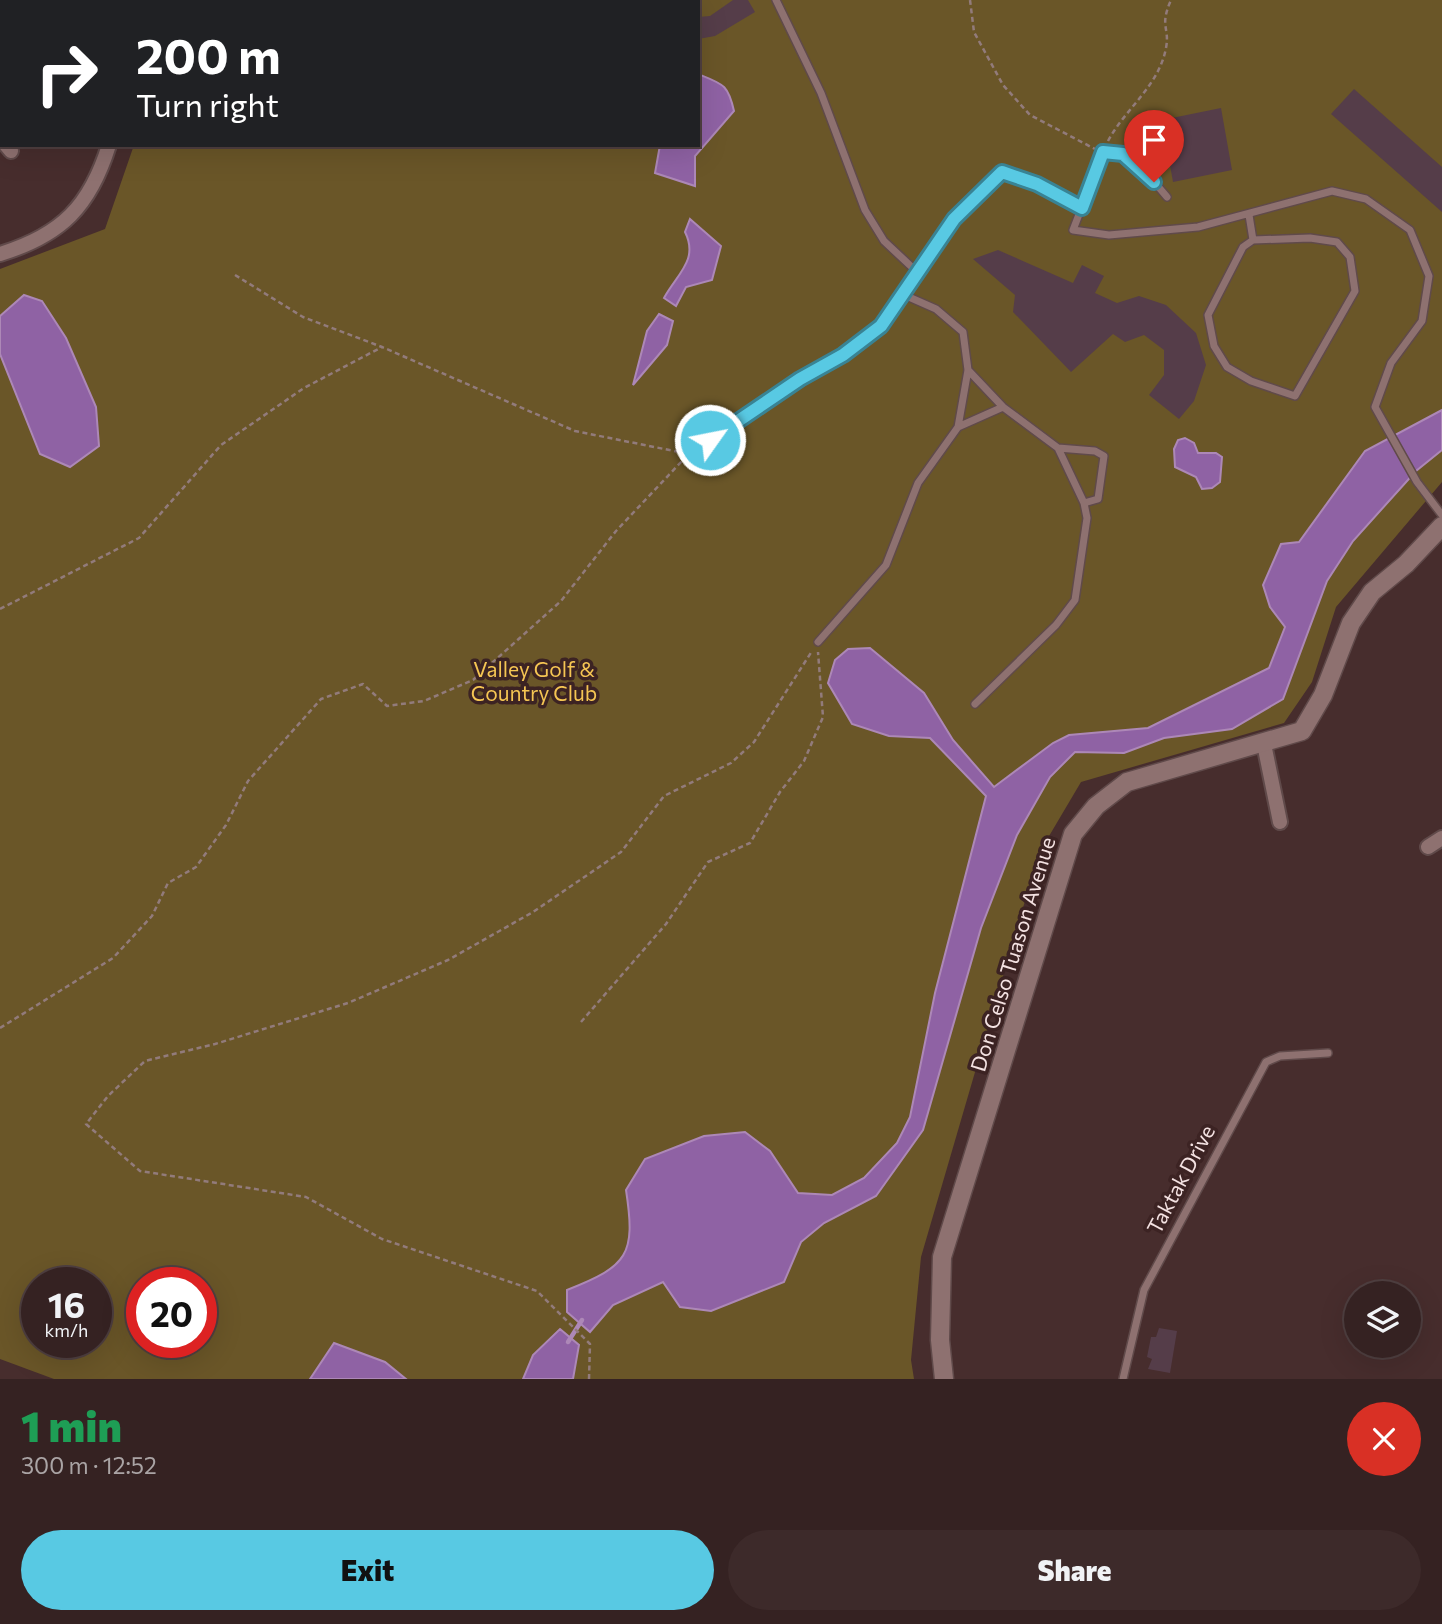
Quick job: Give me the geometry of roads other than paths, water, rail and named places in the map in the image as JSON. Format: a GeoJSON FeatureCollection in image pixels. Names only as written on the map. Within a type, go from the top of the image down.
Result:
{"type":"FeatureCollection","features":[{"type":"Feature","properties":{"kind":"street"},"geometry":{"type":"LineString","coordinates":[[0,254],[66,223],[99,178],[108,147]]}},
{"type":"Feature","properties":{"kind":"street","name":"Don Celso Tuason Avenue"},"geometry":{"type":"LineString","coordinates":[[944,1379],[940,1340],[942,1257],[1073,834],[1096,807],[1127,782],[1302,731],[1324,695],[1351,623],[1365,602],[1442,527]]}},
{"type":"Feature","properties":{"kind":"street"},"geometry":{"type":"LineString","coordinates":[[1264,744],[1280,822]]}},
{"type":"Feature","properties":{"kind":"street"},"geometry":{"type":"LineString","coordinates":[[1428,848],[1442,838]]}},
{"type":"Feature","properties":{"kind":"lane"},"geometry":{"type":"LineString","coordinates":[[776,0],[821,93],[865,210],[884,241],[916,271]]}},
{"type":"Feature","properties":{"kind":"lane"},"geometry":{"type":"LineString","coordinates":[[1167,197],[1141,167],[1123,154],[1103,152],[1073,230],[1110,235],[1198,227],[1332,191],[1366,199],[1410,230],[1429,276],[1422,321],[1391,363],[1374,407],[1417,482],[1442,515]]}},
{"type":"Feature","properties":{"kind":"lane"},"geometry":{"type":"LineString","coordinates":[[689,454],[800,379],[843,355],[881,326],[954,219],[1002,172],[1037,184],[1082,208]]}},
{"type":"Feature","properties":{"kind":"lane"},"geometry":{"type":"LineString","coordinates":[[1249,215],[1253,240]]}},
{"type":"Feature","properties":{"kind":"lane"},"geometry":{"type":"LineString","coordinates":[[1310,238],[1336,242],[1350,257],[1355,291],[1295,396],[1251,381],[1227,367],[1214,346],[1208,315],[1244,247],[1253,240],[1310,238]]}},
{"type":"Feature","properties":{"kind":"lane"},"geometry":{"type":"LineString","coordinates":[[818,642],[886,565],[918,483],[958,427],[968,370],[963,332],[936,309],[902,294]]}},
{"type":"Feature","properties":{"kind":"lane"},"geometry":{"type":"LineString","coordinates":[[968,370],[1003,407],[1058,448],[1084,503],[1087,518],[1075,600],[1056,625],[975,704]]}},
{"type":"Feature","properties":{"kind":"lane"},"geometry":{"type":"LineString","coordinates":[[958,427],[1003,407]]}},
{"type":"Feature","properties":{"kind":"lane"},"geometry":{"type":"LineString","coordinates":[[1058,448],[1095,451],[1104,456],[1098,499],[1084,503]]}},
{"type":"Feature","properties":{"kind":"lane","name":"Taktak Drive"},"geometry":{"type":"LineString","coordinates":[[1123,1379],[1144,1290],[1266,1062],[1280,1056],[1328,1053]]}},
{"type":"Feature","properties":{"kind":"waterway"},"geometry":{"type":"LineString","coordinates":[[568,1342],[582,1320]]}},
{"type":"Feature","properties":{"kind":"park label","name":"Valley Golf & Country Club"},"geometry":{"type":"Point","coordinates":[534,680]}}]}
